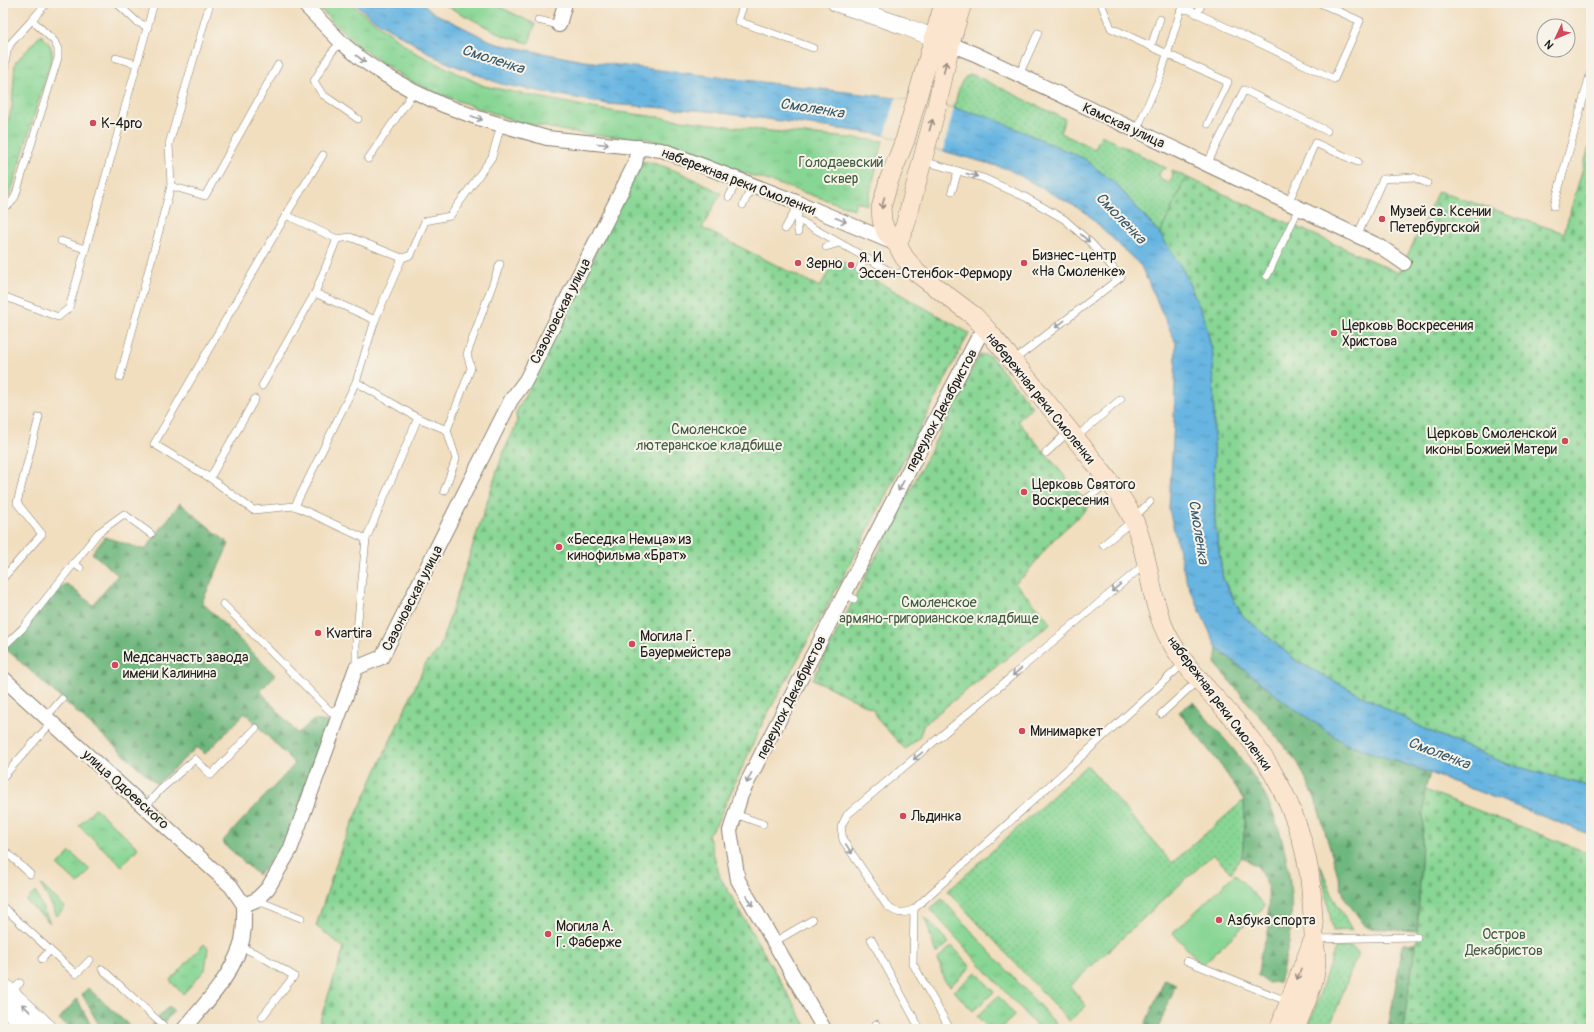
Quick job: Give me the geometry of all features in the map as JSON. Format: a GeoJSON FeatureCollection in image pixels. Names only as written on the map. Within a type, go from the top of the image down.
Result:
{"type":"FeatureCollection","features":[{"type":"Feature","properties":{"kind":"main road"},"geometry":{"type":"LineString","coordinates":[[897,244],[905,226],[923,153],[937,105],[944,3]]}},
{"type":"Feature","properties":{"kind":"main road"},"geometry":{"type":"LineString","coordinates":[[942,41],[962,3]]}},
{"type":"Feature","properties":{"kind":"main road","name":"набережная реки Смоленки"},"geometry":{"type":"LineString","coordinates":[[942,41],[916,102],[906,140],[889,180],[881,208],[882,221],[886,232],[897,244],[904,257],[917,273],[974,316],[987,330],[1072,435],[1123,502],[1133,519],[1140,537],[1155,604],[1171,641],[1185,662],[1244,730],[1260,751],[1290,804],[1309,871],[1313,905],[1316,961],[1312,984],[1295,1029]]}},
{"type":"Feature","properties":{"kind":"main road"},"geometry":{"type":"LineString","coordinates":[[1279,1029],[1305,957],[1314,938]]}},
{"type":"Feature","properties":{"kind":"street","name":"набережная реки Смоленки"},"geometry":{"type":"LineString","coordinates":[[303,3],[340,42],[361,59],[412,91],[443,105],[481,119],[547,138],[662,150],[799,203],[874,233],[897,244]]}},
{"type":"Feature","properties":{"kind":"street"},"geometry":{"type":"LineString","coordinates":[[560,25],[565,3]]}},
{"type":"Feature","properties":{"kind":"street","name":"Камская улица"},"geometry":{"type":"LineString","coordinates":[[836,3],[904,26],[975,54],[1381,247],[1404,263]]}},
{"type":"Feature","properties":{"kind":"street","name":"Сазоновская улица"},"geometry":{"type":"LineString","coordinates":[[356,668],[382,657],[511,400],[526,380],[635,164],[638,147]]}},
{"type":"Feature","properties":{"kind":"street","name":"переулок Декабристов"},"geometry":{"type":"LineString","coordinates":[[824,1029],[738,880],[730,831],[741,795],[767,743],[849,596],[978,338],[987,330]]}},
{"type":"Feature","properties":{"kind":"street"},"geometry":{"type":"LineString","coordinates":[[185,1029],[217,990],[229,971],[241,947],[244,925],[250,902],[268,888],[290,850],[356,668]]}},
{"type":"Feature","properties":{"kind":"street","name":"улица Одоевского"},"geometry":{"type":"LineString","coordinates":[[3,678],[250,902]]}},
{"type":"Feature","properties":{"kind":"street"},"geometry":{"type":"LineString","coordinates":[[8,999],[29,1029]]}},
{"type":"Feature","properties":{"kind":"street"},"geometry":{"type":"LineString","coordinates":[[8,999],[49,1029]]}},
{"type":"Feature","properties":{"kind":"lane"},"geometry":{"type":"LineString","coordinates":[[117,3],[137,22],[148,27]]}},
{"type":"Feature","properties":{"kind":"lane"},"geometry":{"type":"LineString","coordinates":[[3,296],[58,317],[69,308],[154,3]]}},
{"type":"Feature","properties":{"kind":"lane"},"geometry":{"type":"LineString","coordinates":[[120,377],[171,186],[169,144],[210,3]]}},
{"type":"Feature","properties":{"kind":"lane"},"geometry":{"type":"LineString","coordinates":[[744,3],[738,21],[813,48]]}},
{"type":"Feature","properties":{"kind":"lane"},"geometry":{"type":"LineString","coordinates":[[1101,3],[1111,28],[1228,82],[1208,124]]}},
{"type":"Feature","properties":{"kind":"lane"},"geometry":{"type":"LineString","coordinates":[[1197,14],[1202,3]]}},
{"type":"Feature","properties":{"kind":"lane"},"geometry":{"type":"LineString","coordinates":[[1136,131],[1160,77],[1183,6],[1334,79],[1360,21],[1320,3]]}},
{"type":"Feature","properties":{"kind":"lane"},"geometry":{"type":"LineString","coordinates":[[3,78],[7,51],[11,43],[44,6]]}},
{"type":"Feature","properties":{"kind":"lane"},"geometry":{"type":"LineString","coordinates":[[1151,46],[1160,19]]}},
{"type":"Feature","properties":{"kind":"lane"},"geometry":{"type":"LineString","coordinates":[[3,207],[10,204],[15,197],[58,58],[58,49],[54,41],[32,20]]}},
{"type":"Feature","properties":{"kind":"lane"},"geometry":{"type":"LineString","coordinates":[[538,20],[560,25]]}},
{"type":"Feature","properties":{"kind":"lane"},"geometry":{"type":"LineString","coordinates":[[1019,75],[1038,32]]}},
{"type":"Feature","properties":{"kind":"lane"},"geometry":{"type":"LineString","coordinates":[[340,42],[331,53],[314,81],[322,94],[358,119]]}},
{"type":"Feature","properties":{"kind":"lane"},"geometry":{"type":"LineString","coordinates":[[116,58],[137,64]]}},
{"type":"Feature","properties":{"kind":"lane"},"geometry":{"type":"LineString","coordinates":[[171,186],[205,196],[278,65]]}},
{"type":"Feature","properties":{"kind":"lane"},"geometry":{"type":"LineString","coordinates":[[1554,206],[1591,71]]}},
{"type":"Feature","properties":{"kind":"lane"},"geometry":{"type":"LineString","coordinates":[[1207,164],[1244,90],[1327,130]]}},
{"type":"Feature","properties":{"kind":"lane"},"geometry":{"type":"LineString","coordinates":[[368,159],[407,102],[412,91]]}},
{"type":"Feature","properties":{"kind":"lane"},"geometry":{"type":"LineString","coordinates":[[286,215],[337,239],[350,237],[402,258],[411,255],[425,221],[450,216],[492,157],[501,125]]}},
{"type":"Feature","properties":{"kind":"lane"},"geometry":{"type":"LineString","coordinates":[[1267,276],[1315,143],[1358,162]]}},
{"type":"Feature","properties":{"kind":"lane"},"geometry":{"type":"LineString","coordinates":[[923,153],[958,171],[983,178],[1025,197],[1064,219],[1090,243],[1121,277],[1013,361]]}},
{"type":"Feature","properties":{"kind":"lane"},"geometry":{"type":"LineString","coordinates":[[323,155],[286,215],[154,444],[210,478],[252,510],[295,506],[366,539]]}},
{"type":"Feature","properties":{"kind":"lane"},"geometry":{"type":"LineString","coordinates":[[952,191],[958,171]]}},
{"type":"Feature","properties":{"kind":"lane"},"geometry":{"type":"LineString","coordinates":[[1357,236],[1383,179],[1413,177],[1427,183]]}},
{"type":"Feature","properties":{"kind":"lane"},"geometry":{"type":"LineString","coordinates":[[729,197],[738,179]]}},
{"type":"Feature","properties":{"kind":"lane"},"geometry":{"type":"LineString","coordinates":[[743,205],[753,185]]}},
{"type":"Feature","properties":{"kind":"lane"},"geometry":{"type":"LineString","coordinates":[[798,232],[797,219],[799,203]]}},
{"type":"Feature","properties":{"kind":"lane"},"geometry":{"type":"LineString","coordinates":[[785,229],[799,203]]}},
{"type":"Feature","properties":{"kind":"lane"},"geometry":{"type":"LineString","coordinates":[[797,219],[893,273],[917,273]]}},
{"type":"Feature","properties":{"kind":"lane"},"geometry":{"type":"LineString","coordinates":[[262,386],[315,293],[337,239]]}},
{"type":"Feature","properties":{"kind":"lane"},"geometry":{"type":"LineString","coordinates":[[60,241],[85,249]]}},
{"type":"Feature","properties":{"kind":"lane"},"geometry":{"type":"LineString","coordinates":[[826,247],[839,244]]}},
{"type":"Feature","properties":{"kind":"lane"},"geometry":{"type":"LineString","coordinates":[[295,506],[356,382],[376,320],[402,258]]}},
{"type":"Feature","properties":{"kind":"lane"},"geometry":{"type":"LineString","coordinates":[[859,270],[865,258]]}},
{"type":"Feature","properties":{"kind":"lane"},"geometry":{"type":"LineString","coordinates":[[444,490],[456,459],[447,430],[471,368],[467,354],[500,264]]}},
{"type":"Feature","properties":{"kind":"lane"},"geometry":{"type":"LineString","coordinates":[[315,293],[376,320]]}},
{"type":"Feature","properties":{"kind":"lane"},"geometry":{"type":"LineString","coordinates":[[356,382],[418,418],[447,430]]}},
{"type":"Feature","properties":{"kind":"lane"},"geometry":{"type":"LineString","coordinates":[[210,478],[255,398]]}},
{"type":"Feature","properties":{"kind":"lane"},"geometry":{"type":"LineString","coordinates":[[1046,453],[1121,399]]}},
{"type":"Feature","properties":{"kind":"lane"},"geometry":{"type":"LineString","coordinates":[[3,578],[42,534],[17,503],[39,417]]}},
{"type":"Feature","properties":{"kind":"lane"},"geometry":{"type":"LineString","coordinates":[[356,668],[356,640],[366,539],[418,418]]}},
{"type":"Feature","properties":{"kind":"lane"},"geometry":{"type":"LineString","coordinates":[[1085,500],[1109,482]]}},
{"type":"Feature","properties":{"kind":"lane"},"geometry":{"type":"LineString","coordinates":[[1103,545],[1150,502]]}},
{"type":"Feature","properties":{"kind":"lane"},"geometry":{"type":"LineString","coordinates":[[3,647],[22,629],[98,533],[124,514],[151,534]]}},
{"type":"Feature","properties":{"kind":"lane"},"geometry":{"type":"LineString","coordinates":[[73,563],[80,568]]}},
{"type":"Feature","properties":{"kind":"lane"},"geometry":{"type":"LineString","coordinates":[[1146,563],[847,815],[841,827],[843,840],[884,902],[894,912],[905,913],[914,909],[1185,662]]}},
{"type":"Feature","properties":{"kind":"lane"},"geometry":{"type":"LineString","coordinates":[[223,604],[331,712],[343,705]]}},
{"type":"Feature","properties":{"kind":"lane"},"geometry":{"type":"LineString","coordinates":[[1161,714],[1199,679]]}},
{"type":"Feature","properties":{"kind":"lane"},"geometry":{"type":"LineString","coordinates":[[3,777],[49,720],[62,699]]}},
{"type":"Feature","properties":{"kind":"lane"},"geometry":{"type":"LineString","coordinates":[[145,807],[160,790],[195,759],[211,775],[256,728]]}},
{"type":"Feature","properties":{"kind":"lane"},"geometry":{"type":"LineString","coordinates":[[735,814],[763,824]]}},
{"type":"Feature","properties":{"kind":"lane"},"geometry":{"type":"LineString","coordinates":[[3,848],[30,874]]}},
{"type":"Feature","properties":{"kind":"lane"},"geometry":{"type":"LineString","coordinates":[[250,902],[301,918]]}},
{"type":"Feature","properties":{"kind":"lane"},"geometry":{"type":"LineString","coordinates":[[3,907],[76,974],[90,960]]}},
{"type":"Feature","properties":{"kind":"lane"},"geometry":{"type":"LineString","coordinates":[[914,909],[913,964],[950,1029]]}},
{"type":"Feature","properties":{"kind":"lane"},"geometry":{"type":"LineString","coordinates":[[774,942],[812,920]]}},
{"type":"Feature","properties":{"kind":"lane"},"geometry":{"type":"LineString","coordinates":[[1314,938],[1417,937]]}},
{"type":"Feature","properties":{"kind":"lane"},"geometry":{"type":"LineString","coordinates":[[871,939],[920,1029]]}},
{"type":"Feature","properties":{"kind":"lane"},"geometry":{"type":"LineString","coordinates":[[241,947],[260,955],[294,976],[262,1017]]}},
{"type":"Feature","properties":{"kind":"lane"},"geometry":{"type":"LineString","coordinates":[[42,959],[50,950]]}},
{"type":"Feature","properties":{"kind":"lane"},"geometry":{"type":"LineString","coordinates":[[1187,961],[1289,1002]]}},
{"type":"Feature","properties":{"kind":"lane"},"geometry":{"type":"LineString","coordinates":[[102,970],[167,1029]]}},
{"type":"Feature","properties":{"kind":"green space","name":"Голодаевский сквер"},"geometry":{"type":"Polygon","coordinates":[[[315,3],[350,3],[414,52],[484,86],[603,110],[759,130],[883,141],[867,205],[856,201],[854,209],[711,162],[681,148],[648,139],[588,135],[518,122],[447,97],[410,81],[356,45],[315,3]]]}},
{"type":"Feature","properties":{"kind":"green space"},"geometry":{"type":"Polygon","coordinates":[[[441,3],[494,3],[535,24],[529,43],[504,36],[441,3]]]}},
{"type":"Feature","properties":{"kind":"green space"},"geometry":{"type":"Polygon","coordinates":[[[41,35],[51,47],[52,57],[10,195],[7,200],[3,201],[3,137],[12,107],[15,63],[41,35]]]}},
{"type":"Feature","properties":{"kind":"green space"},"geometry":{"type":"Polygon","coordinates":[[[969,75],[974,75],[1065,119],[1060,133],[1095,149],[1101,135],[1166,168],[1161,170],[1159,175],[1161,180],[1166,182],[1171,180],[1173,175],[1171,170],[1186,177],[1160,234],[1115,183],[954,108],[961,84],[969,75]]]}},
{"type":"Feature","properties":{"kind":"green space"},"geometry":{"type":"Polygon","coordinates":[[[1591,140],[1591,787],[1504,763],[1425,729],[1298,662],[1242,615],[1223,579],[1215,523],[1213,355],[1204,317],[1183,270],[1160,234],[1186,177],[1399,273],[1438,191],[1564,233],[1591,140]]]}},
{"type":"Feature","properties":{"kind":"green space","name":"Смоленское лютеранское кладбище"},"geometry":{"type":"Polygon","coordinates":[[[641,161],[672,169],[721,193],[702,228],[820,287],[836,258],[969,333],[852,561],[762,724],[716,825],[708,834],[720,877],[808,1029],[317,1029],[344,948],[316,926],[342,846],[426,663],[439,650],[502,456],[517,423],[516,413],[641,161]]]}},
{"type":"Feature","properties":{"kind":"green space","name":"Смоленское армяно-григорианское кладбище"},"geometry":{"type":"Polygon","coordinates":[[[980,354],[990,356],[1032,406],[1018,421],[1090,506],[1053,540],[1025,575],[1015,583],[1051,623],[924,724],[919,738],[905,749],[877,719],[873,709],[813,679],[980,354]]]}},
{"type":"Feature","properties":{"kind":"green space"},"geometry":{"type":"Polygon","coordinates":[[[180,503],[229,544],[202,602],[275,675],[260,691],[298,734],[313,720],[329,722],[285,845],[258,875],[222,842],[295,764],[245,713],[205,754],[197,747],[157,784],[5,648],[58,588],[67,584],[93,605],[118,575],[92,553],[105,537],[145,550],[180,503]]]}},
{"type":"Feature","properties":{"kind":"green space"},"geometry":{"type":"Polygon","coordinates":[[[1217,648],[1285,702],[1344,743],[1430,773],[1425,790],[1417,931],[1367,928],[1345,899],[1315,798],[1298,763],[1215,663],[1217,648]]]}},
{"type":"Feature","properties":{"kind":"green space"},"geometry":{"type":"Polygon","coordinates":[[[1193,702],[1252,774],[1268,801],[1281,836],[1289,873],[1292,910],[1289,942],[1279,982],[1268,983],[1258,976],[1260,957],[1269,928],[1268,886],[1258,867],[1242,857],[1245,824],[1244,800],[1222,767],[1179,712],[1193,702]]]}},
{"type":"Feature","properties":{"kind":"green space"},"geometry":{"type":"Polygon","coordinates":[[[1087,765],[1172,863],[1244,800],[1245,824],[1242,857],[1231,873],[1213,854],[1070,986],[1086,1006],[1069,1021],[948,891],[1087,765]]]}},
{"type":"Feature","properties":{"kind":"green space","name":"Остров Декабристов"},"geometry":{"type":"Polygon","coordinates":[[[1425,790],[1591,854],[1591,1029],[1403,1029],[1417,937],[1425,790]]]}},
{"type":"Feature","properties":{"kind":"green space"},"geometry":{"type":"Polygon","coordinates":[[[95,808],[138,848],[122,866],[79,826],[95,808]]]}},
{"type":"Feature","properties":{"kind":"green space"},"geometry":{"type":"Polygon","coordinates":[[[70,852],[90,870],[78,884],[58,866],[70,852]]]}},
{"type":"Feature","properties":{"kind":"green space"},"geometry":{"type":"Polygon","coordinates":[[[1320,864],[1334,899],[1352,930],[1333,931],[1320,864]]]}},
{"type":"Feature","properties":{"kind":"green space","name":"Азбука спорта"},"geometry":{"type":"Polygon","coordinates":[[[1235,874],[1265,906],[1202,965],[1173,933],[1235,874]]]}},
{"type":"Feature","properties":{"kind":"green space"},"geometry":{"type":"Polygon","coordinates":[[[41,885],[65,907],[57,916],[41,885]]]}},
{"type":"Feature","properties":{"kind":"green space"},"geometry":{"type":"Polygon","coordinates":[[[35,892],[50,923],[26,901],[35,892]]]}},
{"type":"Feature","properties":{"kind":"green space"},"geometry":{"type":"Polygon","coordinates":[[[942,899],[1059,1027],[1056,1029],[1039,1029],[930,909],[942,899]]]}},
{"type":"Feature","properties":{"kind":"green space"},"geometry":{"type":"Polygon","coordinates":[[[925,917],[949,943],[936,954],[925,917]]]}},
{"type":"Feature","properties":{"kind":"green space"},"geometry":{"type":"Polygon","coordinates":[[[1416,943],[1403,1029],[1388,1029],[1403,944],[1416,943]]]}},
{"type":"Feature","properties":{"kind":"green space"},"geometry":{"type":"Polygon","coordinates":[[[204,944],[208,948],[205,970],[183,994],[170,981],[204,944]]]}},
{"type":"Feature","properties":{"kind":"green space"},"geometry":{"type":"Polygon","coordinates":[[[952,946],[971,967],[950,986],[944,980],[938,959],[952,946]]]}},
{"type":"Feature","properties":{"kind":"green space"},"geometry":{"type":"Polygon","coordinates":[[[1352,947],[1358,953],[1329,1029],[1308,1029],[1335,948],[1352,947]]]}},
{"type":"Feature","properties":{"kind":"green space"},"geometry":{"type":"Polygon","coordinates":[[[976,972],[994,992],[973,1011],[954,991],[976,972]]]}},
{"type":"Feature","properties":{"kind":"green space"},"geometry":{"type":"Polygon","coordinates":[[[1165,979],[1176,984],[1158,1029],[1143,1029],[1165,979]]]}},
{"type":"Feature","properties":{"kind":"green space"},"geometry":{"type":"Polygon","coordinates":[[[88,988],[133,1029],[101,1029],[82,994],[88,988]]]}},
{"type":"Feature","properties":{"kind":"green space"},"geometry":{"type":"Polygon","coordinates":[[[998,996],[1015,1015],[1000,1029],[989,1029],[977,1016],[998,996]]]}},
{"type":"Feature","properties":{"kind":"green space"},"geometry":{"type":"Polygon","coordinates":[[[77,999],[93,1029],[70,1029],[59,1019],[77,999]]]}},
{"type":"Feature","properties":{"kind":"green space"},"geometry":{"type":"Polygon","coordinates":[[[169,1006],[174,1011],[158,1029],[148,1029],[169,1006]]]}},
{"type":"Feature","properties":{"kind":"water","name":"Смоленка"},"geometry":{"type":"Polygon","coordinates":[[[354,3],[422,3],[434,13],[497,44],[583,61],[896,98],[954,108],[987,116],[1083,158],[1115,183],[1160,234],[1183,270],[1204,317],[1213,355],[1215,523],[1223,579],[1242,615],[1298,662],[1425,729],[1504,763],[1591,787],[1591,835],[1430,773],[1344,743],[1285,702],[1217,648],[1186,580],[1169,509],[1174,422],[1176,343],[1141,266],[1085,212],[1008,169],[885,135],[707,111],[608,104],[501,84],[441,60],[375,20],[354,3]]]}},
{"type":"Feature","properties":{"kind":"pier"},"geometry":{"type":"Polygon","coordinates":[[[896,98],[954,108],[943,151],[885,135],[896,98]]]}},
{"type":"Feature","properties":{"kind":"place","name":"K-4pro"},"geometry":{"type":"Point","coordinates":[93,123]}},
{"type":"Feature","properties":{"kind":"place","name":"Музей св. Ксении Петербургской"},"geometry":{"type":"Point","coordinates":[1382,219]}},
{"type":"Feature","properties":{"kind":"place","name":"Зерно"},"geometry":{"type":"Point","coordinates":[798,263]}},
{"type":"Feature","properties":{"kind":"place","name":"Бизнес-центр «На Смоленке»"},"geometry":{"type":"Point","coordinates":[1024,263]}},
{"type":"Feature","properties":{"kind":"place","name":"Я. И. Эссен-Стенбок-Фермору"},"geometry":{"type":"Point","coordinates":[851,265]}},
{"type":"Feature","properties":{"kind":"place","name":"Церковь Воскресения Христова"},"geometry":{"type":"Point","coordinates":[1334,333]}},
{"type":"Feature","properties":{"kind":"place","name":"Церковь Смоленской иконы Божией Матери"},"geometry":{"type":"Point","coordinates":[1565,441]}},
{"type":"Feature","properties":{"kind":"place","name":"Церковь Святого Воскресения"},"geometry":{"type":"Point","coordinates":[1024,492]}},
{"type":"Feature","properties":{"kind":"place","name":"«Беседка Немца» из кинофильма «Брат»"},"geometry":{"type":"Point","coordinates":[559,547]}},
{"type":"Feature","properties":{"kind":"place","name":"Kvartira"},"geometry":{"type":"Point","coordinates":[318,633]}},
{"type":"Feature","properties":{"kind":"place","name":"Могила Г. Бауермейстера"},"geometry":{"type":"Point","coordinates":[632,644]}},
{"type":"Feature","properties":{"kind":"place","name":"Медсанчасть завода имени Калинина"},"geometry":{"type":"Point","coordinates":[115,665]}},
{"type":"Feature","properties":{"kind":"place","name":"Минимаркет"},"geometry":{"type":"Point","coordinates":[1022,731]}},
{"type":"Feature","properties":{"kind":"place","name":"Льдинка"},"geometry":{"type":"Point","coordinates":[903,816]}},
{"type":"Feature","properties":{"kind":"place","name":"Азбука спорта"},"geometry":{"type":"Point","coordinates":[1219,920]}},
{"type":"Feature","properties":{"kind":"place","name":"Могила А. Г. Фаберже"},"geometry":{"type":"Point","coordinates":[548,934]}}]}
